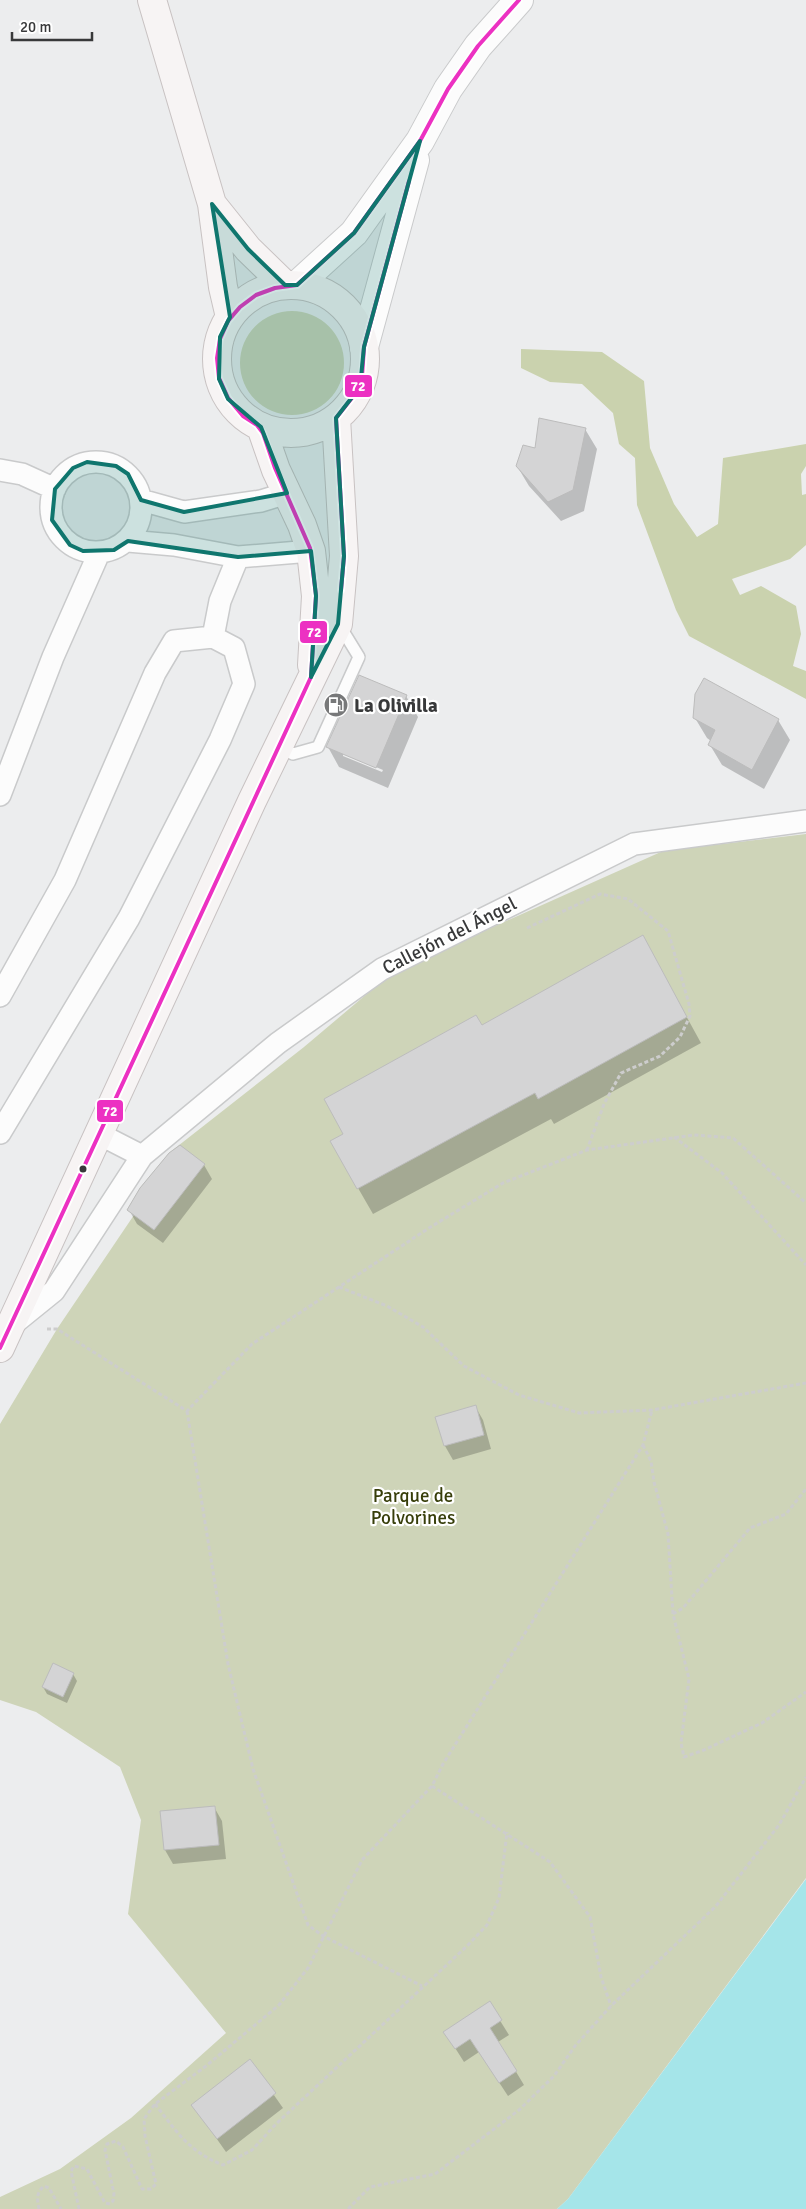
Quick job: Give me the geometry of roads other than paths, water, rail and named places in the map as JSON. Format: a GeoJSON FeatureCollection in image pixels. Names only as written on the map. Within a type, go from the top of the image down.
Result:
{"type":"FeatureCollection","features":[{"type":"Feature","properties":{"kind":"main road"},"geometry":{"type":"LineString","coordinates":[[152,0],[212,204],[222,287],[230,317]]}},
{"type":"Feature","properties":{"kind":"main road"},"geometry":{"type":"LineString","coordinates":[[478,46],[502,0]]}},
{"type":"Feature","properties":{"kind":"main road"},"geometry":{"type":"LineString","coordinates":[[291,285],[354,234],[420,141],[448,89],[478,46],[519,0]]}},
{"type":"Feature","properties":{"kind":"main road"},"geometry":{"type":"LineString","coordinates":[[364,347],[420,141]]}},
{"type":"Feature","properties":{"kind":"main road"},"geometry":{"type":"LineString","coordinates":[[212,204],[248,249],[291,285]]}},
{"type":"Feature","properties":{"kind":"main road"},"geometry":{"type":"LineString","coordinates":[[291,285],[316,289],[334,298],[348,312],[358,328],[364,347],[365,367],[360,386],[350,404],[336,418],[319,428],[300,433],[280,433],[261,427],[242,415],[228,399],[219,379],[218,351],[220,336],[230,317],[245,301],[264,290],[291,285]]}},
{"type":"Feature","properties":{"kind":"main road"},"geometry":{"type":"LineString","coordinates":[[5,1336],[252,801],[338,624],[344,556],[336,418]]}},
{"type":"Feature","properties":{"kind":"main road"},"geometry":{"type":"LineString","coordinates":[[261,427],[276,470],[302,525],[311,551],[316,596],[311,677]]}},
{"type":"Feature","properties":{"kind":"street"},"geometry":{"type":"LineString","coordinates":[[87,462],[102,462],[116,466],[128,474],[137,486],[142,500],[142,515],[137,529],[128,541],[114,550],[99,553],[84,551],[70,545],[59,534],[52,520],[51,504],[55,489],[62,477],[73,468],[87,462]]}},
{"type":"Feature","properties":{"kind":"street"},"geometry":{"type":"LineString","coordinates":[[0,470],[22,474],[55,489]]}},
{"type":"Feature","properties":{"kind":"street"},"geometry":{"type":"LineString","coordinates":[[142,500],[184,512],[261,501],[287,493]]}},
{"type":"Feature","properties":{"kind":"street"},"geometry":{"type":"LineString","coordinates":[[128,541],[174,545],[238,557],[311,551]]}},
{"type":"Feature","properties":{"kind":"street"},"geometry":{"type":"LineString","coordinates":[[0,794],[53,657],[99,553]]}},
{"type":"Feature","properties":{"kind":"street"},"geometry":{"type":"LineString","coordinates":[[213,637],[220,601],[238,557]]}},
{"type":"Feature","properties":{"kind":"street"},"geometry":{"type":"LineString","coordinates":[[0,996],[64,880],[155,673],[174,641],[213,637],[234,648],[244,684],[220,740],[129,918],[0,1133]]}},
{"type":"Feature","properties":{"kind":"street","name":"Callejón del Ángel"},"geometry":{"type":"LineString","coordinates":[[5,1336],[54,1291],[142,1156],[278,1043],[382,969],[634,844],[806,822]]}},
{"type":"Feature","properties":{"kind":"street"},"geometry":{"type":"LineString","coordinates":[[99,1134],[142,1156]]}},
{"type":"Feature","properties":{"kind":"lane"},"geometry":{"type":"LineString","coordinates":[[279,747],[294,754],[318,747],[358,658],[338,624]]}},
{"type":"Feature","properties":{"kind":"water"},"geometry":{"type":"Polygon","coordinates":[[[806,1879],[806,2209],[557,2209],[568,2199],[806,1879]]]}},
{"type":"Feature","properties":{"kind":"place","name":"La Olivilla"},"geometry":{"type":"Point","coordinates":[336,705]}},
{"type":"Feature","properties":{"kind":"park label","name":"Parque de Polvorines"},"geometry":{"type":"Point","coordinates":[413,1506]}}]}
